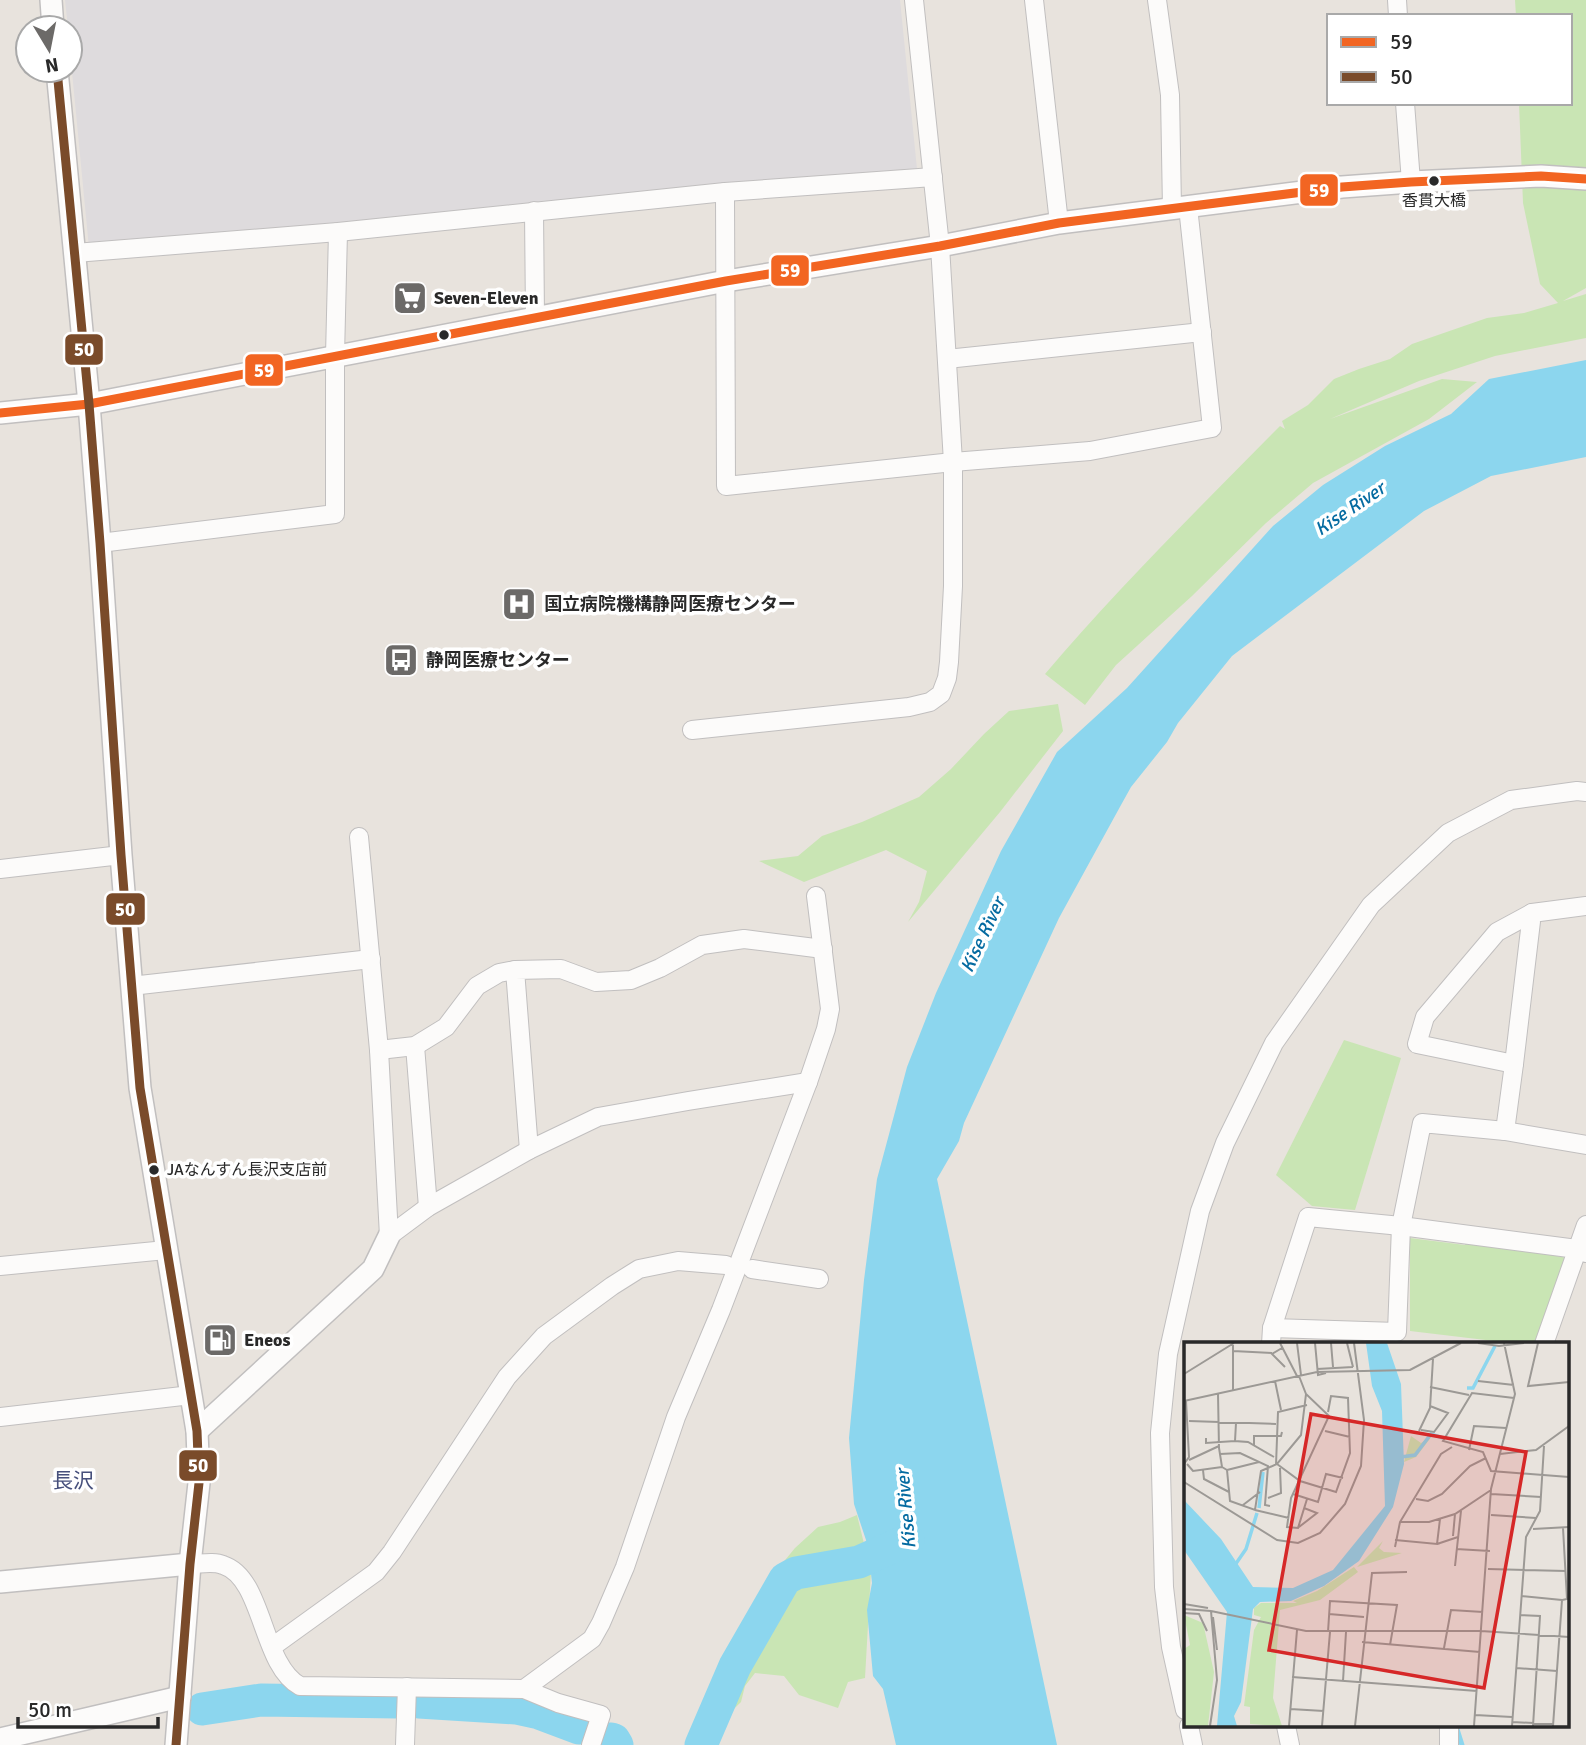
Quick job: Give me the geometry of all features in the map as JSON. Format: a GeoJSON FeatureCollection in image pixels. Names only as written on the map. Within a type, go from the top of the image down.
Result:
{"type":"FeatureCollection","features":[{"type":"Feature","properties":{"kind":"street"},"geometry":{"type":"LineString","coordinates":[[692,730],[909,707],[930,702],[941,694],[947,678],[953,586],[953,462],[940,246],[914,0]]}},
{"type":"Feature","properties":{"kind":"street"},"geometry":{"type":"LineString","coordinates":[[1034,0],[1059,223]]}},
{"type":"Feature","properties":{"kind":"street"},"geometry":{"type":"LineString","coordinates":[[725,192],[726,486],[953,462],[1090,451],[1212,428],[1202,332],[1180,208],[1170,95],[1157,0]]}},
{"type":"Feature","properties":{"kind":"street"},"geometry":{"type":"LineString","coordinates":[[58,84],[89,404],[140,1087],[197,1431],[199,1483],[176,1745]]}},
{"type":"Feature","properties":{"kind":"street"},"geometry":{"type":"LineString","coordinates":[[1405,105],[1411,182]]}},
{"type":"Feature","properties":{"kind":"street"},"geometry":{"type":"LineString","coordinates":[[0,413],[89,404],[726,281],[940,246],[1059,223],[1342,187],[1541,176],[1586,179]]}},
{"type":"Feature","properties":{"kind":"street"},"geometry":{"type":"LineString","coordinates":[[75,253],[338,233],[725,192],[933,177]]}},
{"type":"Feature","properties":{"kind":"street"},"geometry":{"type":"LineString","coordinates":[[534,211],[535,318]]}},
{"type":"Feature","properties":{"kind":"street"},"geometry":{"type":"LineString","coordinates":[[100,543],[335,514],[338,233]]}},
{"type":"Feature","properties":{"kind":"street"},"geometry":{"type":"LineString","coordinates":[[947,359],[1202,332]]}},
{"type":"Feature","properties":{"kind":"street"},"geometry":{"type":"LineString","coordinates":[[1184,1706],[1171,1647],[1164,1587],[1160,1433],[1168,1354],[1200,1211],[1225,1143],[1274,1043],[1371,905],[1448,833],[1511,800],[1586,792]]}},
{"type":"Feature","properties":{"kind":"street"},"geometry":{"type":"LineString","coordinates":[[359,837],[379,1050],[389,1236]]}},
{"type":"Feature","properties":{"kind":"street"},"geometry":{"type":"LineString","coordinates":[[0,869],[121,855]]}},
{"type":"Feature","properties":{"kind":"street"},"geometry":{"type":"LineString","coordinates":[[524,1689],[592,1639],[601,1623],[625,1567],[676,1417],[722,1310],[808,1082],[830,1009],[816,896]]}},
{"type":"Feature","properties":{"kind":"street"},"geometry":{"type":"LineString","coordinates":[[1514,1064],[1417,1044],[1425,1017],[1497,932],[1532,913],[1586,906]]}},
{"type":"Feature","properties":{"kind":"street"},"geometry":{"type":"LineString","coordinates":[[1504,1131],[1532,913]]}},
{"type":"Feature","properties":{"kind":"street"},"geometry":{"type":"LineString","coordinates":[[379,1050],[415,1046],[446,1027],[477,986],[499,973],[561,968],[596,982],[631,980],[702,945],[744,939],[822,950]]}},
{"type":"Feature","properties":{"kind":"street"},"geometry":{"type":"LineString","coordinates":[[131,986],[371,960]]}},
{"type":"Feature","properties":{"kind":"street"},"geometry":{"type":"LineString","coordinates":[[515,970],[529,1150]]}},
{"type":"Feature","properties":{"kind":"street"},"geometry":{"type":"LineString","coordinates":[[415,1046],[428,1207]]}},
{"type":"Feature","properties":{"kind":"street"},"geometry":{"type":"LineString","coordinates":[[197,1431],[373,1269],[389,1236],[428,1207],[529,1150],[598,1117],[808,1082]]}},
{"type":"Feature","properties":{"kind":"street"},"geometry":{"type":"LineString","coordinates":[[1582,1252],[1401,1226],[1308,1217],[1271,1336],[1397,1332],[1401,1226],[1422,1123],[1504,1131],[1586,1145]]}},
{"type":"Feature","properties":{"kind":"street"},"geometry":{"type":"LineString","coordinates":[[1545,1342],[1582,1252],[1586,1225]]}},
{"type":"Feature","properties":{"kind":"street"},"geometry":{"type":"LineString","coordinates":[[0,1266],[166,1250]]}},
{"type":"Feature","properties":{"kind":"street"},"geometry":{"type":"LineString","coordinates":[[272,1647],[376,1572],[399,1542],[507,1377],[544,1336],[639,1269],[678,1261],[726,1265]]}},
{"type":"Feature","properties":{"kind":"street"},"geometry":{"type":"LineString","coordinates":[[752,1269],[819,1279]]}},
{"type":"Feature","properties":{"kind":"street"},"geometry":{"type":"LineString","coordinates":[[0,1417],[191,1395]]}},
{"type":"Feature","properties":{"kind":"street"},"geometry":{"type":"LineString","coordinates":[[0,1582],[190,1564],[221,1564],[238,1574],[248,1589],[285,1673],[300,1686],[524,1689],[558,1703],[601,1714],[591,1745]]}},
{"type":"Feature","properties":{"kind":"street"},"geometry":{"type":"LineString","coordinates":[[405,1745],[407,1687]]}},
{"type":"Feature","properties":{"kind":"street"},"geometry":{"type":"LineString","coordinates":[[0,1739],[180,1697]]}},
{"type":"Feature","properties":{"kind":"shaded area"},"geometry":{"type":"Polygon","coordinates":[[[65,0],[900,0],[917,169],[89,248],[73,84],[84,84],[84,14],[66,14],[65,0]]]}},
{"type":"Feature","properties":{"kind":"green space"},"geometry":{"type":"Polygon","coordinates":[[[1515,0],[1586,0],[1586,288],[1563,301],[1586,294],[1586,338],[1495,356],[1419,381],[1330,419],[1442,379],[1477,382],[1429,419],[1313,483],[1266,523],[1192,596],[1116,665],[1085,705],[1045,674],[1190,517],[1280,426],[1285,429],[1282,421],[1308,405],[1334,379],[1390,359],[1412,344],[1487,318],[1524,313],[1558,303],[1540,284],[1523,203],[1519,105],[1572,105],[1572,14],[1516,14],[1515,0]]]}},
{"type":"Feature","properties":{"kind":"green space"},"geometry":{"type":"Polygon","coordinates":[[[1058,704],[1063,731],[1000,812],[908,922],[919,902],[927,871],[886,850],[804,882],[759,861],[798,856],[822,836],[919,797],[1009,711],[1058,704]]]}},
{"type":"Feature","properties":{"kind":"green space"},"geometry":{"type":"Polygon","coordinates":[[[1344,1040],[1401,1058],[1355,1210],[1312,1206],[1276,1175],[1344,1040]]]}},
{"type":"Feature","properties":{"kind":"green space"},"geometry":{"type":"Polygon","coordinates":[[[1410,1238],[1465,1245],[1466,1238],[1567,1258],[1539,1342],[1502,1342],[1410,1331],[1410,1238]]]}},
{"type":"Feature","properties":{"kind":"green space"},"geometry":{"type":"Polygon","coordinates":[[[857,1515],[871,1572],[865,1678],[848,1682],[838,1708],[799,1695],[784,1676],[755,1673],[745,1686],[741,1702],[702,1740],[689,1737],[718,1673],[776,1571],[795,1548],[818,1527],[857,1515]]]}},
{"type":"Feature","properties":{"kind":"water","name":"Kise River"},"geometry":{"type":"Polygon","coordinates":[[[1586,360],[1586,457],[1491,476],[1424,511],[1232,656],[1131,787],[1059,918],[964,1123],[959,1141],[937,1179],[1057,1745],[896,1745],[883,1689],[873,1676],[867,1610],[872,1583],[868,1546],[854,1504],[849,1438],[864,1280],[877,1179],[907,1067],[936,993],[1001,851],[1057,752],[1127,688],[1273,526],[1323,485],[1385,446],[1451,414],[1489,379],[1586,360]]]}},
{"type":"Feature","properties":{"kind":"waterway","name":"Kise River"},"geometry":{"type":"LineString","coordinates":[[701,1745],[735,1666],[785,1579],[796,1573],[859,1562],[908,1540]]}},
{"type":"Feature","properties":{"kind":"waterway"},"geometry":{"type":"LineString","coordinates":[[202,1709],[261,1700],[398,1702]]}},
{"type":"Feature","properties":{"kind":"waterway"},"geometry":{"type":"LineString","coordinates":[[419,1702],[516,1708],[539,1713],[579,1728]]}},
{"type":"Feature","properties":{"kind":"waterway"},"geometry":{"type":"LineString","coordinates":[[1457,1728],[1462,1745]]}},
{"type":"Feature","properties":{"kind":"waterway"},"geometry":{"type":"LineString","coordinates":[[611,1739],[617,1745]]}},
{"type":"Feature","properties":{"kind":"transit line","name":"50"},"geometry":{"type":"LineString","coordinates":[[58,84],[89,404],[140,1088],[197,1431],[199,1483],[176,1745]]}},
{"type":"Feature","properties":{"kind":"transit line","name":"59"},"geometry":{"type":"LineString","coordinates":[[0,413],[89,404],[726,281],[940,246],[1059,223],[1342,187],[1541,176],[1586,179]]}},
{"type":"Feature","properties":{"kind":"place","name":"香貫大橋"},"geometry":{"type":"Point","coordinates":[1434,181]}},
{"type":"Feature","properties":{"kind":"place","name":"Seven-Eleven"},"geometry":{"type":"Point","coordinates":[410,298]}},
{"type":"Feature","properties":{"kind":"place","name":"国立病院機構静岡医療センター"},"geometry":{"type":"Point","coordinates":[519,604]}},
{"type":"Feature","properties":{"kind":"place","name":"静岡医療センター"},"geometry":{"type":"Point","coordinates":[401,660]}},
{"type":"Feature","properties":{"kind":"place","name":"JAなんすん長沢支店前"},"geometry":{"type":"Point","coordinates":[154,1170]}},
{"type":"Feature","properties":{"kind":"place","name":"Eneos"},"geometry":{"type":"Point","coordinates":[220,1340]}},
{"type":"Feature","properties":{"kind":"district","name":"長沢"},"geometry":{"type":"Point","coordinates":[73,1481]}}]}
